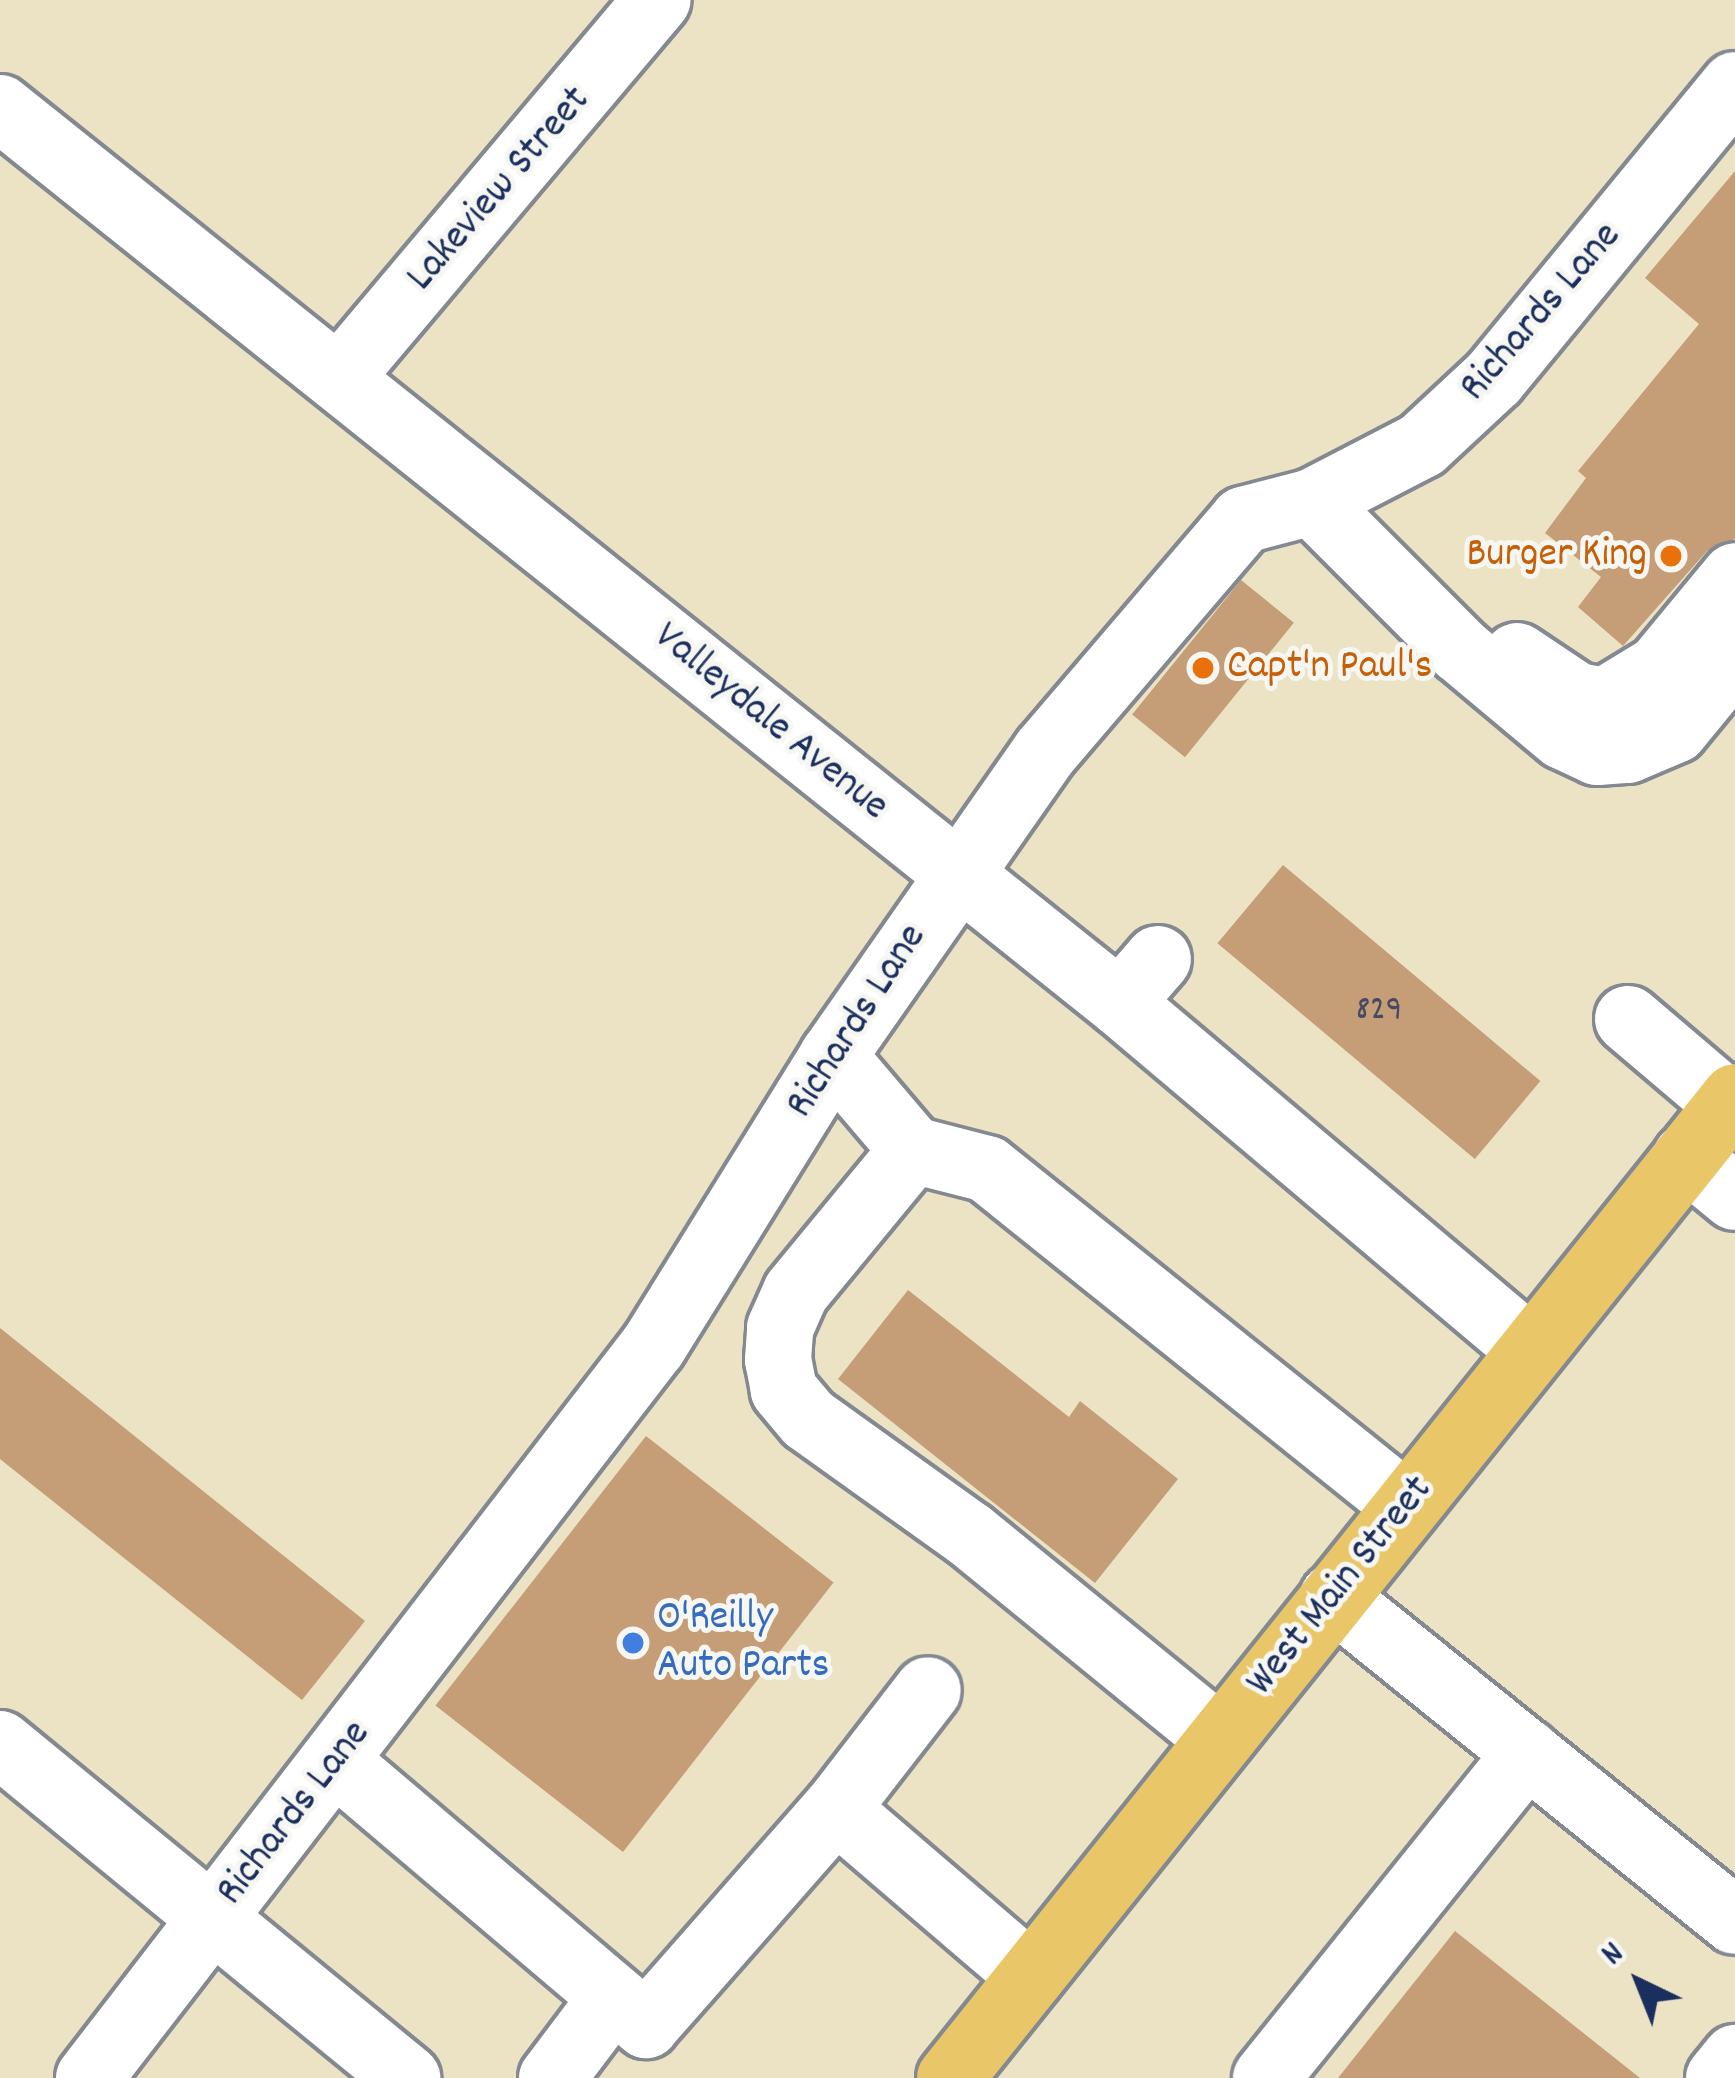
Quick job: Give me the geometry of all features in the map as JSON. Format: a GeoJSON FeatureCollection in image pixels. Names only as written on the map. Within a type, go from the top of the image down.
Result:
{"type":"FeatureCollection","features":[{"type":"Feature","properties":{"kind":"main road","name":"West Main Street"},"geometry":{"type":"LineString","coordinates":[[950,2078],[1531,1350],[1711,1177],[1732,1101]]}},
{"type":"Feature","properties":{"kind":"street","name":"Lakeview Street"},"geometry":{"type":"LineString","coordinates":[[340,377],[658,0]]}},
{"type":"Feature","properties":{"kind":"street","name":"Richards Lane"},"geometry":{"type":"LineString","coordinates":[[89,2078],[654,1345],[833,1056],[957,872],[1046,751],[1243,520],[1312,502],[1422,445],[1494,378],[1735,85]]}},
{"type":"Feature","properties":{"kind":"street","name":"Valleydale Avenue"},"geometry":{"type":"LineString","coordinates":[[0,108],[957,872],[1139,981],[1531,1350]]}},
{"type":"Feature","properties":{"kind":"street"},"geometry":{"type":"LineString","coordinates":[[1312,502],[1563,736],[1597,752],[1628,750],[1675,730],[1735,657]]}},
{"type":"Feature","properties":{"kind":"street"},"geometry":{"type":"LineString","coordinates":[[1423,610],[1486,631],[1543,677],[1605,700],[1658,668],[1735,576]]}},
{"type":"Feature","properties":{"kind":"street"},"geometry":{"type":"LineString","coordinates":[[1628,1019],[1732,1101]]}},
{"type":"Feature","properties":{"kind":"street"},"geometry":{"type":"LineString","coordinates":[[833,1056],[913,1150],[987,1169],[1407,1506]]}},
{"type":"Feature","properties":{"kind":"street"},"geometry":{"type":"LineString","coordinates":[[913,1150],[796,1292],[780,1328],[784,1390],[808,1419],[970,1535],[1219,1738]]}},
{"type":"Feature","properties":{"kind":"street"},"geometry":{"type":"LineString","coordinates":[[1333,1597],[1735,1921]]}},
{"type":"Feature","properties":{"kind":"street"},"geometry":{"type":"LineString","coordinates":[[336,1762],[646,2024],[836,1809],[928,1690]]}},
{"type":"Feature","properties":{"kind":"street"},"geometry":{"type":"LineString","coordinates":[[0,1744],[407,2078]]}},
{"type":"Feature","properties":{"kind":"street"},"geometry":{"type":"LineString","coordinates":[[1266,2078],[1527,1754]]}},
{"type":"Feature","properties":{"kind":"street"},"geometry":{"type":"LineString","coordinates":[[836,1809],[1030,1976]]}},
{"type":"Feature","properties":{"kind":"street"},"geometry":{"type":"LineString","coordinates":[[552,2078],[614,1997]]}},
{"type":"Feature","properties":{"kind":"street"},"geometry":{"type":"LineString","coordinates":[[1719,2078],[1735,2058]]}},
{"type":"Feature","properties":{"kind":"building"},"geometry":{"type":"Polygon","coordinates":[[[1735,171],[1735,539],[1707,551],[1623,646],[1578,607],[1601,577],[1545,533],[1586,478],[1578,471],[1699,324],[1645,278],[1735,171]]]}},
{"type":"Feature","properties":{"kind":"building"},"geometry":{"type":"Polygon","coordinates":[[[1241,580],[1294,623],[1185,757],[1132,714],[1241,580]]]}},
{"type":"Feature","properties":{"kind":"building"},"geometry":{"type":"Polygon","coordinates":[[[1283,865],[1540,1081],[1475,1159],[1217,943],[1283,865]]]}},
{"type":"Feature","properties":{"kind":"building"},"geometry":{"type":"Polygon","coordinates":[[[908,1290],[1069,1417],[1080,1401],[1178,1479],[1095,1583],[838,1379],[908,1290]]]}},
{"type":"Feature","properties":{"kind":"building"},"geometry":{"type":"Polygon","coordinates":[[[0,1328],[365,1621],[302,1700],[0,1459],[0,1328]]]}},
{"type":"Feature","properties":{"kind":"building","name":"O'Reilly Auto Parts"},"geometry":{"type":"Polygon","coordinates":[[[646,1436],[834,1583],[623,1852],[435,1705],[646,1436]]]}},
{"type":"Feature","properties":{"kind":"building"},"geometry":{"type":"Polygon","coordinates":[[[1455,1931],[1640,2078],[1338,2078],[1455,1931]]]}},
{"type":"Feature","properties":{"kind":"place","name":"Burger King"},"geometry":{"type":"Point","coordinates":[1671,556]}},
{"type":"Feature","properties":{"kind":"place","name":"Capt'n Paul's"},"geometry":{"type":"Point","coordinates":[1203,668]}},
{"type":"Feature","properties":{"kind":"place","name":"O'Reilly Auto Parts"},"geometry":{"type":"Point","coordinates":[633,1643]}}]}
